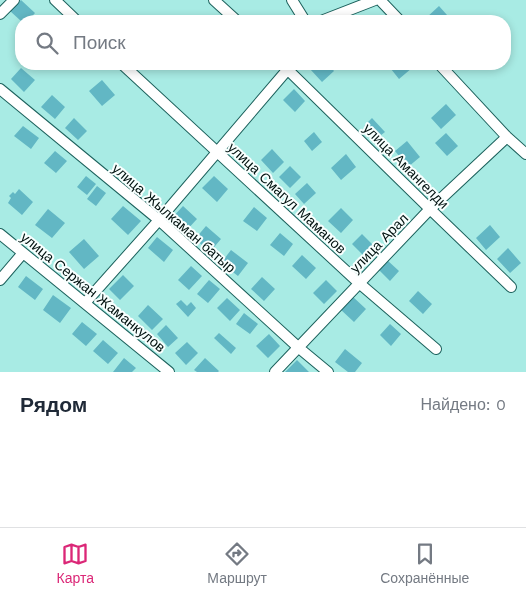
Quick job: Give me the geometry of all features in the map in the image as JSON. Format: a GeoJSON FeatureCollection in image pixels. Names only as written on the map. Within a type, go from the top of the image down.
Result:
{"type":"FeatureCollection","features":[{"type":"Feature","properties":{"kind":"street"},"geometry":{"type":"LineString","coordinates":[[0,14],[14,0]]}},
{"type":"Feature","properties":{"kind":"street"},"geometry":{"type":"LineString","coordinates":[[55,0],[70,15]]}},
{"type":"Feature","properties":{"kind":"street"},"geometry":{"type":"LineString","coordinates":[[214,0],[230,15]]}},
{"type":"Feature","properties":{"kind":"street"},"geometry":{"type":"LineString","coordinates":[[292,0],[301,15]]}},
{"type":"Feature","properties":{"kind":"street"},"geometry":{"type":"LineString","coordinates":[[336,15],[375,0]]}},
{"type":"Feature","properties":{"kind":"street"},"geometry":{"type":"LineString","coordinates":[[380,0],[394,15]]}},
{"type":"Feature","properties":{"kind":"street","name":"улица Смагул Маманов"},"geometry":{"type":"LineString","coordinates":[[129,70],[359,283],[436,349]]}},
{"type":"Feature","properties":{"kind":"street"},"geometry":{"type":"LineString","coordinates":[[85,303],[218,152],[284,70]]}},
{"type":"Feature","properties":{"kind":"street","name":"улица Амангелди"},"geometry":{"type":"LineString","coordinates":[[291,70],[511,287]]}},
{"type":"Feature","properties":{"kind":"street"},"geometry":{"type":"LineString","coordinates":[[445,70],[507,137],[526,154]]}},
{"type":"Feature","properties":{"kind":"street","name":"улица Жылкаман батыр"},"geometry":{"type":"LineString","coordinates":[[0,89],[159,220],[298,348],[328,372]]}},
{"type":"Feature","properties":{"kind":"street","name":"улица Арал"},"geometry":{"type":"LineString","coordinates":[[275,372],[430,209],[507,137]]}},
{"type":"Feature","properties":{"kind":"street","name":"улица Сержан Жаманкулов"},"geometry":{"type":"LineString","coordinates":[[0,234],[169,372]]}},
{"type":"Feature","properties":{"kind":"street"},"geometry":{"type":"LineString","coordinates":[[0,280],[23,253]]}},
{"type":"Feature","properties":{"kind":"building"},"geometry":{"type":"Polygon","coordinates":[[[21,0],[35,13],[33,15],[15,16],[10,11],[21,0]]]}},
{"type":"Feature","properties":{"kind":"building"},"geometry":{"type":"Polygon","coordinates":[[[439,6],[447,15],[429,15],[439,6]]]}},
{"type":"Feature","properties":{"kind":"building"},"geometry":{"type":"Polygon","coordinates":[[[19,70],[23,70],[35,80],[24,92],[11,79],[19,70]]]}},
{"type":"Feature","properties":{"kind":"building"},"geometry":{"type":"Polygon","coordinates":[[[311,70],[333,70],[334,71],[322,82],[311,70]]]}},
{"type":"Feature","properties":{"kind":"building"},"geometry":{"type":"Polygon","coordinates":[[[392,70],[410,70],[399,79],[392,70]]]}},
{"type":"Feature","properties":{"kind":"building"},"geometry":{"type":"Polygon","coordinates":[[[102,80],[115,95],[102,106],[89,91],[102,80]]]}},
{"type":"Feature","properties":{"kind":"building"},"geometry":{"type":"Polygon","coordinates":[[[294,89],[305,101],[295,112],[283,100],[294,89]]]}},
{"type":"Feature","properties":{"kind":"building"},"geometry":{"type":"Polygon","coordinates":[[[52,95],[65,107],[55,119],[41,107],[52,95]]]}},
{"type":"Feature","properties":{"kind":"building"},"geometry":{"type":"Polygon","coordinates":[[[446,104],[456,115],[441,129],[431,118],[446,104]]]}},
{"type":"Feature","properties":{"kind":"building"},"geometry":{"type":"Polygon","coordinates":[[[74,118],[87,131],[78,140],[65,128],[74,118]]]}},
{"type":"Feature","properties":{"kind":"building"},"geometry":{"type":"Polygon","coordinates":[[[372,118],[385,132],[376,139],[364,126],[372,118]]]}},
{"type":"Feature","properties":{"kind":"building"},"geometry":{"type":"Polygon","coordinates":[[[23,126],[39,138],[31,149],[14,136],[23,126]]]}},
{"type":"Feature","properties":{"kind":"building"},"geometry":{"type":"Polygon","coordinates":[[[314,132],[322,142],[312,151],[304,141],[314,132]]]}},
{"type":"Feature","properties":{"kind":"building"},"geometry":{"type":"Polygon","coordinates":[[[446,133],[458,146],[447,156],[435,143],[446,133]]]}},
{"type":"Feature","properties":{"kind":"building"},"geometry":{"type":"Polygon","coordinates":[[[407,141],[420,157],[408,167],[395,151],[407,141]]]}},
{"type":"Feature","properties":{"kind":"building"},"geometry":{"type":"Polygon","coordinates":[[[272,149],[284,162],[273,173],[261,160],[272,149]]]}},
{"type":"Feature","properties":{"kind":"building"},"geometry":{"type":"Polygon","coordinates":[[[55,151],[67,161],[56,173],[44,163],[55,151]]]}},
{"type":"Feature","properties":{"kind":"building"},"geometry":{"type":"Polygon","coordinates":[[[346,154],[356,167],[341,180],[331,168],[346,154]]]}},
{"type":"Feature","properties":{"kind":"building"},"geometry":{"type":"Polygon","coordinates":[[[290,166],[301,177],[290,188],[279,177],[290,166]]]}},
{"type":"Feature","properties":{"kind":"building"},"geometry":{"type":"Polygon","coordinates":[[[86,176],[96,184],[87,195],[77,187],[86,176]]]}},
{"type":"Feature","properties":{"kind":"building"},"geometry":{"type":"Polygon","coordinates":[[[214,176],[228,189],[217,202],[202,188],[214,176]]]}},
{"type":"Feature","properties":{"kind":"building"},"geometry":{"type":"Polygon","coordinates":[[[307,183],[316,193],[304,204],[295,194],[307,183]]]}},
{"type":"Feature","properties":{"kind":"building"},"geometry":{"type":"Polygon","coordinates":[[[97,186],[106,193],[96,206],[87,199],[97,186]]]}},
{"type":"Feature","properties":{"kind":"building"},"geometry":{"type":"Polygon","coordinates":[[[19,189],[33,202],[22,215],[8,203],[11,198],[9,196],[13,192],[15,194],[19,189]]]}},
{"type":"Feature","properties":{"kind":"building"},"geometry":{"type":"Polygon","coordinates":[[[123,206],[141,221],[128,235],[111,219],[123,206]]]}},
{"type":"Feature","properties":{"kind":"building"},"geometry":{"type":"Polygon","coordinates":[[[183,206],[197,219],[185,232],[171,219],[183,206]]]}},
{"type":"Feature","properties":{"kind":"building"},"geometry":{"type":"Polygon","coordinates":[[[254,207],[267,218],[257,231],[243,221],[254,207]]]}},
{"type":"Feature","properties":{"kind":"building"},"geometry":{"type":"Polygon","coordinates":[[[341,208],[353,220],[341,233],[328,221],[341,208]]]}},
{"type":"Feature","properties":{"kind":"building"},"geometry":{"type":"Polygon","coordinates":[[[48,209],[65,223],[52,238],[35,225],[48,209]]]}},
{"type":"Feature","properties":{"kind":"building"},"geometry":{"type":"Polygon","coordinates":[[[490,225],[500,237],[486,250],[476,238],[490,225]]]}},
{"type":"Feature","properties":{"kind":"building"},"geometry":{"type":"Polygon","coordinates":[[[206,226],[221,239],[210,252],[195,239],[206,226]]]}},
{"type":"Feature","properties":{"kind":"building"},"geometry":{"type":"Polygon","coordinates":[[[280,233],[293,244],[284,256],[270,245],[280,233]]]}},
{"type":"Feature","properties":{"kind":"building"},"geometry":{"type":"Polygon","coordinates":[[[362,234],[375,247],[365,257],[352,244],[362,234]]]}},
{"type":"Feature","properties":{"kind":"building"},"geometry":{"type":"Polygon","coordinates":[[[157,237],[173,250],[164,262],[148,248],[157,237]]]}},
{"type":"Feature","properties":{"kind":"building"},"geometry":{"type":"Polygon","coordinates":[[[84,239],[99,256],[84,269],[69,252],[84,239]]]}},
{"type":"Feature","properties":{"kind":"building"},"geometry":{"type":"Polygon","coordinates":[[[508,248],[521,263],[510,273],[497,259],[508,248]]]}},
{"type":"Feature","properties":{"kind":"building"},"geometry":{"type":"Polygon","coordinates":[[[231,250],[248,263],[238,276],[221,263],[231,250]]]}},
{"type":"Feature","properties":{"kind":"building"},"geometry":{"type":"Polygon","coordinates":[[[302,255],[316,268],[306,279],[292,266],[302,255]]]}},
{"type":"Feature","properties":{"kind":"building"},"geometry":{"type":"Polygon","coordinates":[[[387,260],[399,271],[390,281],[378,269],[387,260]]]}},
{"type":"Feature","properties":{"kind":"building"},"geometry":{"type":"Polygon","coordinates":[[[191,266],[202,276],[189,290],[178,280],[191,266]]]}},
{"type":"Feature","properties":{"kind":"building"},"geometry":{"type":"Polygon","coordinates":[[[123,275],[134,286],[120,300],[109,289],[123,275]]]}},
{"type":"Feature","properties":{"kind":"building"},"geometry":{"type":"Polygon","coordinates":[[[26,276],[43,289],[35,300],[18,287],[26,276]]]}},
{"type":"Feature","properties":{"kind":"building"},"geometry":{"type":"Polygon","coordinates":[[[262,277],[275,289],[264,301],[251,289],[262,277]]]}},
{"type":"Feature","properties":{"kind":"building"},"geometry":{"type":"Polygon","coordinates":[[[209,280],[220,289],[208,303],[197,294],[209,280]]]}},
{"type":"Feature","properties":{"kind":"building"},"geometry":{"type":"Polygon","coordinates":[[[326,280],[337,291],[324,304],[313,293],[326,280]]]}},
{"type":"Feature","properties":{"kind":"building"},"geometry":{"type":"Polygon","coordinates":[[[418,291],[432,304],[423,314],[409,301],[418,291]]]}},
{"type":"Feature","properties":{"kind":"building"},"geometry":{"type":"Polygon","coordinates":[[[53,295],[71,308],[60,323],[43,310],[53,295]]]}},
{"type":"Feature","properties":{"kind":"building"},"geometry":{"type":"Polygon","coordinates":[[[352,296],[366,309],[354,322],[340,309],[352,296]]]}},
{"type":"Feature","properties":{"kind":"building"},"geometry":{"type":"Polygon","coordinates":[[[227,298],[240,310],[230,321],[217,308],[227,298]]]}},
{"type":"Feature","properties":{"kind":"building"},"geometry":{"type":"Polygon","coordinates":[[[181,300],[187,306],[191,302],[196,308],[188,317],[176,304],[181,300]]]}},
{"type":"Feature","properties":{"kind":"building"},"geometry":{"type":"Polygon","coordinates":[[[148,305],[163,319],[152,330],[138,316],[148,305]]]}},
{"type":"Feature","properties":{"kind":"building"},"geometry":{"type":"Polygon","coordinates":[[[244,313],[258,324],[250,334],[236,324],[244,313]]]}},
{"type":"Feature","properties":{"kind":"building"},"geometry":{"type":"Polygon","coordinates":[[[82,322],[97,334],[86,346],[72,334],[82,322]]]}},
{"type":"Feature","properties":{"kind":"building"},"geometry":{"type":"Polygon","coordinates":[[[390,324],[401,334],[391,346],[380,335],[390,324]]]}},
{"type":"Feature","properties":{"kind":"building"},"geometry":{"type":"Polygon","coordinates":[[[166,325],[178,338],[168,347],[157,334],[166,325]]]}},
{"type":"Feature","properties":{"kind":"building"},"geometry":{"type":"Polygon","coordinates":[[[219,333],[236,348],[231,354],[214,338],[219,333]]]}},
{"type":"Feature","properties":{"kind":"building"},"geometry":{"type":"Polygon","coordinates":[[[269,334],[280,346],[268,358],[256,346],[269,334]]]}},
{"type":"Feature","properties":{"kind":"building"},"geometry":{"type":"Polygon","coordinates":[[[103,340],[118,353],[108,364],[93,351],[103,340]]]}},
{"type":"Feature","properties":{"kind":"building"},"geometry":{"type":"Polygon","coordinates":[[[187,342],[198,353],[186,365],[175,353],[187,342]]]}},
{"type":"Feature","properties":{"kind":"building"},"geometry":{"type":"Polygon","coordinates":[[[345,349],[362,363],[355,372],[348,372],[335,362],[345,349]]]}},
{"type":"Feature","properties":{"kind":"building"},"geometry":{"type":"Polygon","coordinates":[[[124,358],[136,368],[132,372],[113,372],[124,358]]]}},
{"type":"Feature","properties":{"kind":"building"},"geometry":{"type":"Polygon","coordinates":[[[205,358],[218,372],[197,372],[194,370],[205,358]]]}},
{"type":"Feature","properties":{"kind":"building"},"geometry":{"type":"Polygon","coordinates":[[[297,360],[309,372],[285,372],[297,360]]]}}]}
